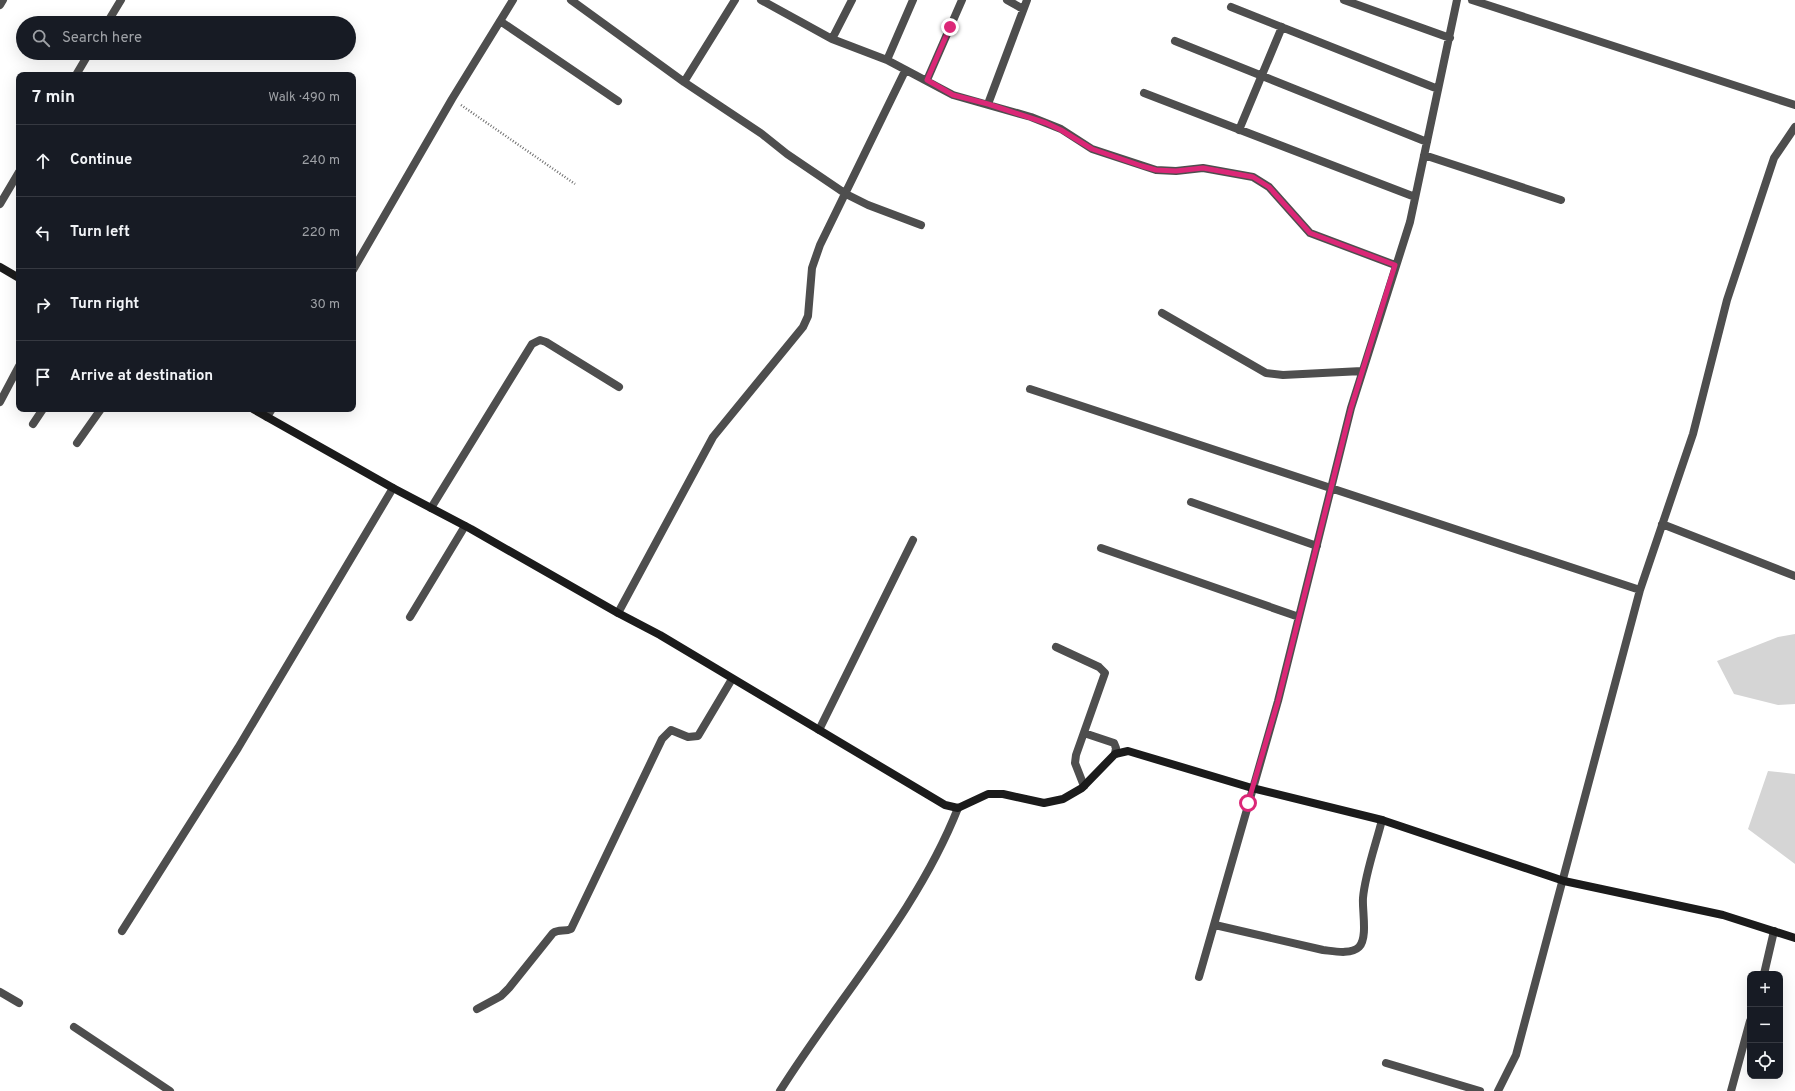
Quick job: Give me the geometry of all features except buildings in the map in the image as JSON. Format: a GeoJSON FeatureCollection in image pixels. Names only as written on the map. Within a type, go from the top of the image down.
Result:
{"type":"FeatureCollection","features":[{"type":"Feature","properties":{"kind":"street"},"geometry":{"type":"LineString","coordinates":[[0,5],[3,0]]}},
{"type":"Feature","properties":{"kind":"street"},"geometry":{"type":"LineString","coordinates":[[111,16],[121,0]]}},
{"type":"Feature","properties":{"kind":"street"},"geometry":{"type":"LineString","coordinates":[[356,265],[452,99],[513,0]]}},
{"type":"Feature","properties":{"kind":"street"},"geometry":{"type":"LineString","coordinates":[[571,0],[684,82],[762,134],[787,154],[846,194],[868,205],[921,225]]}},
{"type":"Feature","properties":{"kind":"street"},"geometry":{"type":"LineString","coordinates":[[684,82],[735,0]]}},
{"type":"Feature","properties":{"kind":"street"},"geometry":{"type":"LineString","coordinates":[[761,0],[832,40],[887,60],[905,71],[927,80],[953,95],[988,104],[1046,123],[1061,130],[1092,149],[1156,170],[1176,171],[1203,168],[1253,177],[1269,187],[1310,233],[1395,265]]}},
{"type":"Feature","properties":{"kind":"street"},"geometry":{"type":"LineString","coordinates":[[832,40],[852,0]]}},
{"type":"Feature","properties":{"kind":"street"},"geometry":{"type":"LineString","coordinates":[[887,60],[913,0]]}},
{"type":"Feature","properties":{"kind":"street"},"geometry":{"type":"LineString","coordinates":[[927,80],[962,0]]}},
{"type":"Feature","properties":{"kind":"street"},"geometry":{"type":"LineString","coordinates":[[1007,0],[1023,9]]}},
{"type":"Feature","properties":{"kind":"street"},"geometry":{"type":"LineString","coordinates":[[988,104],[1027,0]]}},
{"type":"Feature","properties":{"kind":"street"},"geometry":{"type":"LineString","coordinates":[[1344,0],[1362,4],[1450,38]]}},
{"type":"Feature","properties":{"kind":"street"},"geometry":{"type":"LineString","coordinates":[[1199,977],[1278,701],[1351,408],[1395,265],[1410,222],[1457,0]]}},
{"type":"Feature","properties":{"kind":"street"},"geometry":{"type":"LineString","coordinates":[[1472,0],[1795,105]]}},
{"type":"Feature","properties":{"kind":"street"},"geometry":{"type":"LineString","coordinates":[[1231,7],[1438,89]]}},
{"type":"Feature","properties":{"kind":"street"},"geometry":{"type":"LineString","coordinates":[[500,22],[618,101]]}},
{"type":"Feature","properties":{"kind":"street"},"geometry":{"type":"LineString","coordinates":[[1238,130],[1282,27]]}},
{"type":"Feature","properties":{"kind":"street"},"geometry":{"type":"LineString","coordinates":[[1175,41],[1427,142]]}},
{"type":"Feature","properties":{"kind":"street"},"geometry":{"type":"LineString","coordinates":[[78,72],[85,60]]}},
{"type":"Feature","properties":{"kind":"street"},"geometry":{"type":"LineString","coordinates":[[618,613],[713,437],[803,327],[808,316],[812,268],[820,245],[905,71]]}},
{"type":"Feature","properties":{"kind":"street"},"geometry":{"type":"LineString","coordinates":[[1144,93],[1415,197]]}},
{"type":"Feature","properties":{"kind":"street"},"geometry":{"type":"LineString","coordinates":[[1498,1091],[1516,1055],[1564,881],[1640,590],[1693,434],[1727,300],[1774,158],[1795,127]]}},
{"type":"Feature","properties":{"kind":"street"},"geometry":{"type":"LineString","coordinates":[[1424,155],[1560,200]]}},
{"type":"Feature","properties":{"kind":"street"},"geometry":{"type":"LineString","coordinates":[[0,204],[16,177]]}},
{"type":"Feature","properties":{"kind":"street"},"geometry":{"type":"LineString","coordinates":[[0,267],[16,276]]}},
{"type":"Feature","properties":{"kind":"street"},"geometry":{"type":"LineString","coordinates":[[1162,313],[1266,373],[1283,376],[1362,370]]}},
{"type":"Feature","properties":{"kind":"street"},"geometry":{"type":"LineString","coordinates":[[431,508],[532,344],[540,340],[546,342],[619,387]]}},
{"type":"Feature","properties":{"kind":"street"},"geometry":{"type":"LineString","coordinates":[[0,402],[16,372]]}},
{"type":"Feature","properties":{"kind":"street"},"geometry":{"type":"LineString","coordinates":[[1030,389],[1331,490],[1640,590]]}},
{"type":"Feature","properties":{"kind":"street"},"geometry":{"type":"LineString","coordinates":[[33,424],[41,412]]}},
{"type":"Feature","properties":{"kind":"street"},"geometry":{"type":"LineString","coordinates":[[77,443],[100,412]]}},
{"type":"Feature","properties":{"kind":"street"},"geometry":{"type":"LineString","coordinates":[[258,412],[660,635],[945,805],[958,808],[988,794],[1003,794],[1044,803],[1063,799],[1084,786],[1115,754],[1128,751],[1139,753],[1252,788],[1382,820],[1564,881],[1722,916],[1795,938]]}},
{"type":"Feature","properties":{"kind":"street"},"geometry":{"type":"LineString","coordinates":[[267,417],[270,412]]}},
{"type":"Feature","properties":{"kind":"street"},"geometry":{"type":"LineString","coordinates":[[122,931],[238,748],[393,488]]}},
{"type":"Feature","properties":{"kind":"street"},"geometry":{"type":"LineString","coordinates":[[1191,502],[1317,546]]}},
{"type":"Feature","properties":{"kind":"street"},"geometry":{"type":"LineString","coordinates":[[1662,524],[1795,576]]}},
{"type":"Feature","properties":{"kind":"street"},"geometry":{"type":"LineString","coordinates":[[410,617],[465,526]]}},
{"type":"Feature","properties":{"kind":"street"},"geometry":{"type":"LineString","coordinates":[[819,730],[914,540]]}},
{"type":"Feature","properties":{"kind":"street"},"geometry":{"type":"LineString","coordinates":[[1101,548],[1299,617]]}},
{"type":"Feature","properties":{"kind":"street"},"geometry":{"type":"LineString","coordinates":[[1056,647],[1099,667],[1105,674],[1075,763],[1084,786]]}},
{"type":"Feature","properties":{"kind":"street"},"geometry":{"type":"LineString","coordinates":[[477,1009],[501,996],[509,988],[553,933],[556,931],[567,931],[571,929],[665,734],[671,730],[688,737],[693,738],[698,736],[732,679]]}},
{"type":"Feature","properties":{"kind":"street"},"geometry":{"type":"LineString","coordinates":[[1084,734],[1114,743],[1116,748],[1115,754]]}},
{"type":"Feature","properties":{"kind":"street"},"geometry":{"type":"LineString","coordinates":[[780,1091],[804,1052],[887,935],[934,862],[958,808]]}},
{"type":"Feature","properties":{"kind":"street"},"geometry":{"type":"LineString","coordinates":[[1215,925],[1323,950],[1339,952],[1354,950],[1359,947],[1364,934],[1364,888],[1382,820]]}},
{"type":"Feature","properties":{"kind":"street"},"geometry":{"type":"LineString","coordinates":[[1765,971],[1774,931]]}},
{"type":"Feature","properties":{"kind":"street"},"geometry":{"type":"LineString","coordinates":[[0,992],[19,1003]]}},
{"type":"Feature","properties":{"kind":"street"},"geometry":{"type":"LineString","coordinates":[[74,1027],[170,1091]]}},
{"type":"Feature","properties":{"kind":"street"},"geometry":{"type":"LineString","coordinates":[[1731,1091],[1747,1032]]}},
{"type":"Feature","properties":{"kind":"street"},"geometry":{"type":"LineString","coordinates":[[1386,1063],[1480,1091]]}},
{"type":"Feature","properties":{"kind":"path"},"geometry":{"type":"LineString","coordinates":[[452,99],[575,184]]}},
{"type":"Feature","properties":{"kind":"shaded area"},"geometry":{"type":"Polygon","coordinates":[[[1795,634],[1795,704],[1778,705],[1734,694],[1717,661],[1778,637],[1795,634]]]}},
{"type":"Feature","properties":{"kind":"shaded area"},"geometry":{"type":"Polygon","coordinates":[[[1768,771],[1795,774],[1795,864],[1748,829],[1768,771]]]}},
{"type":"Feature","properties":{"kind":"route"},"geometry":{"type":"LineString","coordinates":[[950,27],[927,80],[953,95],[1031,117],[1061,130],[1092,149],[1156,170],[1176,171],[1203,168],[1253,177],[1269,187],[1310,233],[1395,265],[1351,408],[1278,701],[1248,803]]}}]}
